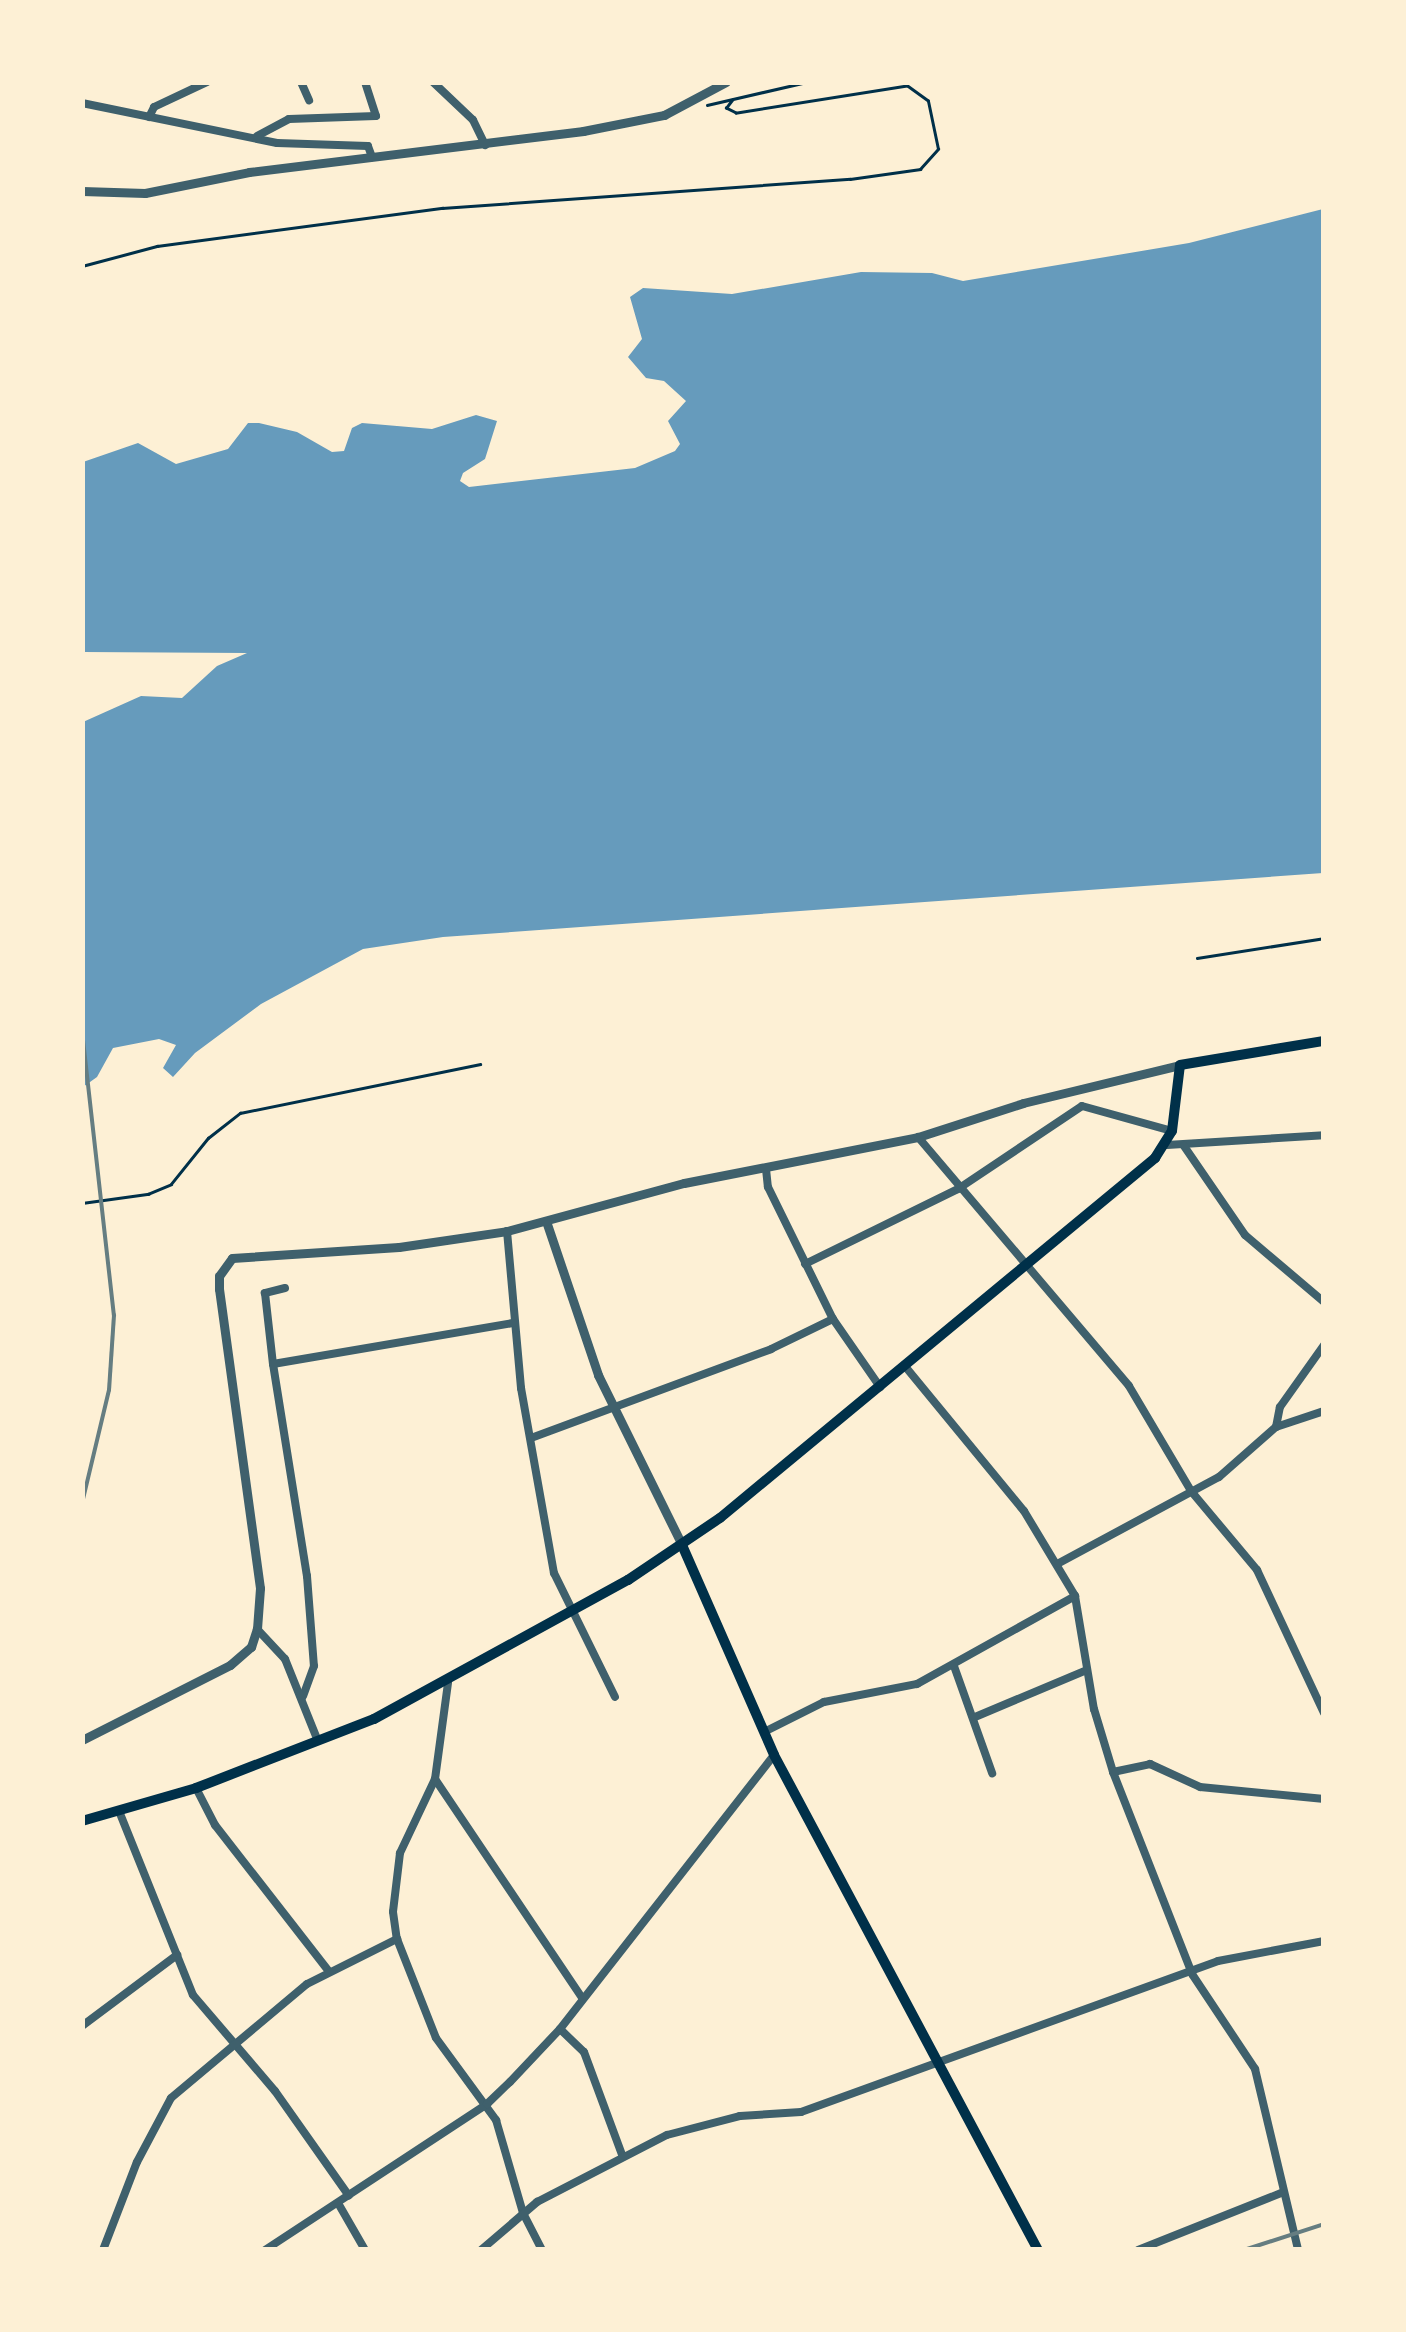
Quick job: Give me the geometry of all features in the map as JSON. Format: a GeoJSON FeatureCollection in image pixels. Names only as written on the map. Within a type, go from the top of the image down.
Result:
{"type":"FeatureCollection","features":[{"type":"Feature","properties":{"kind":"main road"},"geometry":{"type":"LineString","coordinates":[[82,1821],[196,1788],[318,1741],[448,1683],[682,1545],[880,1387],[1167,1145],[1180,1065],[1324,1041]]}},
{"type":"Feature","properties":{"kind":"main road"},"geometry":{"type":"LineString","coordinates":[[682,1545],[774,1756],[1038,2250]]}},
{"type":"Feature","properties":{"kind":"street"},"geometry":{"type":"LineString","coordinates":[[149,117],[154,107],[206,82]]}},
{"type":"Feature","properties":{"kind":"street"},"geometry":{"type":"LineString","coordinates":[[301,82],[310,100]]}},
{"type":"Feature","properties":{"kind":"street"},"geometry":{"type":"LineString","coordinates":[[257,136],[288,119],[376,116],[364,82]]}},
{"type":"Feature","properties":{"kind":"street"},"geometry":{"type":"LineString","coordinates":[[433,82],[472,120],[485,145]]}},
{"type":"Feature","properties":{"kind":"street"},"geometry":{"type":"LineString","coordinates":[[82,191],[145,192],[372,157],[485,145],[664,115],[726,82]]}},
{"type":"Feature","properties":{"kind":"street"},"geometry":{"type":"LineString","coordinates":[[82,103],[257,136],[277,144],[368,146],[372,157]]}},
{"type":"Feature","properties":{"kind":"street"},"geometry":{"type":"LineString","coordinates":[[82,1740],[230,1666],[251,1647],[258,1628],[260,1588],[219,1289],[224,1266],[232,1258],[260,1252],[399,1247],[507,1230],[684,1183],[918,1136],[1023,1102],[1180,1065]]}},
{"type":"Feature","properties":{"kind":"street"},"geometry":{"type":"LineString","coordinates":[[805,1264],[958,1189],[1082,1106],[1172,1131]]}},
{"type":"Feature","properties":{"kind":"street"},"geometry":{"type":"LineString","coordinates":[[1167,1145],[1324,1135]]}},
{"type":"Feature","properties":{"kind":"street"},"geometry":{"type":"LineString","coordinates":[[918,1136],[958,1189],[1102,1348],[1191,1491],[1257,1570],[1324,1713]]}},
{"type":"Feature","properties":{"kind":"street"},"geometry":{"type":"LineString","coordinates":[[1184,1146],[1245,1235],[1324,1302]]}},
{"type":"Feature","properties":{"kind":"street"},"geometry":{"type":"LineString","coordinates":[[766,1169],[805,1264],[833,1319],[880,1387]]}},
{"type":"Feature","properties":{"kind":"street"},"geometry":{"type":"LineString","coordinates":[[546,1221],[614,1409],[682,1545]]}},
{"type":"Feature","properties":{"kind":"street"},"geometry":{"type":"LineString","coordinates":[[507,1230],[513,1323],[554,1573],[615,1698]]}},
{"type":"Feature","properties":{"kind":"street"},"geometry":{"type":"LineString","coordinates":[[285,1288],[265,1294],[306,1576],[314,1666],[303,1696]]}},
{"type":"Feature","properties":{"kind":"street"},"geometry":{"type":"LineString","coordinates":[[531,1438],[614,1409],[833,1319]]}},
{"type":"Feature","properties":{"kind":"street"},"geometry":{"type":"LineString","coordinates":[[273,1364],[513,1323]]}},
{"type":"Feature","properties":{"kind":"street"},"geometry":{"type":"LineString","coordinates":[[1276,1426],[1280,1407],[1324,1345]]}},
{"type":"Feature","properties":{"kind":"street"},"geometry":{"type":"LineString","coordinates":[[904,1365],[1060,1563],[1075,1596],[1087,1670],[1114,1772],[1192,1974],[1255,2069],[1297,2249]]}},
{"type":"Feature","properties":{"kind":"street"},"geometry":{"type":"LineString","coordinates":[[1060,1563],[1219,1476],[1276,1426],[1324,1411]]}},
{"type":"Feature","properties":{"kind":"street"},"geometry":{"type":"LineString","coordinates":[[764,1732],[824,1702],[917,1684],[1075,1596]]}},
{"type":"Feature","properties":{"kind":"street"},"geometry":{"type":"LineString","coordinates":[[258,1628],[286,1659],[318,1741]]}},
{"type":"Feature","properties":{"kind":"street"},"geometry":{"type":"LineString","coordinates":[[954,1666],[992,1772]]}},
{"type":"Feature","properties":{"kind":"street"},"geometry":{"type":"LineString","coordinates":[[975,1716],[1087,1670]]}},
{"type":"Feature","properties":{"kind":"street"},"geometry":{"type":"LineString","coordinates":[[448,1683],[435,1779],[400,1853],[393,1912],[397,1939],[427,2022],[487,2104],[523,2213],[542,2250]]}},
{"type":"Feature","properties":{"kind":"street"},"geometry":{"type":"LineString","coordinates":[[265,2250],[487,2104],[560,2028],[774,1756]]}},
{"type":"Feature","properties":{"kind":"street"},"geometry":{"type":"LineString","coordinates":[[1114,1772],[1150,1764],[1200,1787],[1324,1798]]}},
{"type":"Feature","properties":{"kind":"street"},"geometry":{"type":"LineString","coordinates":[[435,1779],[582,1998]]}},
{"type":"Feature","properties":{"kind":"street"},"geometry":{"type":"LineString","coordinates":[[196,1788],[215,1825],[328,1970]]}},
{"type":"Feature","properties":{"kind":"street"},"geometry":{"type":"LineString","coordinates":[[119,1811],[193,1995],[234,2042],[349,2196]]}},
{"type":"Feature","properties":{"kind":"street"},"geometry":{"type":"LineString","coordinates":[[103,2250],[137,2162],[171,2098],[234,2042],[328,1970],[397,1939]]}},
{"type":"Feature","properties":{"kind":"street"},"geometry":{"type":"LineString","coordinates":[[481,2250],[523,2213],[622,2155],[740,2116],[801,2112],[1192,1974],[1218,1961],[1324,1941]]}},
{"type":"Feature","properties":{"kind":"street"},"geometry":{"type":"LineString","coordinates":[[82,2026],[177,1955]]}},
{"type":"Feature","properties":{"kind":"street"},"geometry":{"type":"LineString","coordinates":[[560,2028],[584,2052],[622,2155]]}},
{"type":"Feature","properties":{"kind":"street"},"geometry":{"type":"LineString","coordinates":[[1138,2250],[1281,2193]]}},
{"type":"Feature","properties":{"kind":"street"},"geometry":{"type":"LineString","coordinates":[[338,2203],[365,2250]]}},
{"type":"Feature","properties":{"kind":"path"},"geometry":{"type":"LineString","coordinates":[[699,98],[704,105],[807,82]]}},
{"type":"Feature","properties":{"kind":"path"},"geometry":{"type":"LineString","coordinates":[[82,266],[157,246],[442,208],[850,179],[920,168],[938,149],[928,100],[906,86],[736,113],[726,108],[732,100]]}},
{"type":"Feature","properties":{"kind":"path"},"geometry":{"type":"LineString","coordinates":[[1197,958],[1324,938]]}},
{"type":"Feature","properties":{"kind":"path"},"geometry":{"type":"LineString","coordinates":[[82,1203],[148,1194],[171,1184],[215,1131],[240,1113],[480,1064]]}},
{"type":"Feature","properties":{"kind":"water"},"geometry":{"type":"Polygon","coordinates":[[[1323,209],[1323,873],[443,937],[363,949],[261,1004],[195,1053],[173,1077],[163,1068],[176,1045],[159,1039],[113,1048],[97,1077],[83,1087],[83,722],[141,696],[182,698],[217,666],[247,653],[83,652],[83,462],[138,443],[176,464],[228,449],[248,423],[297,432],[332,452],[344,451],[352,428],[362,423],[432,429],[476,415],[497,421],[485,459],[463,473],[460,481],[469,487],[635,468],[675,451],[680,444],[668,421],[686,401],[664,381],[646,378],[628,357],[642,339],[630,297],[643,288],[732,294],[861,272],[932,273],[963,281],[1189,243],[1323,209]]]}},
{"type":"Feature","properties":{"kind":"railway"},"geometry":{"type":"LineString","coordinates":[[82,1031],[114,1315],[109,1390],[82,1503]]}},
{"type":"Feature","properties":{"kind":"railway"},"geometry":{"type":"LineString","coordinates":[[1244,2250],[1324,2224]]}}]}
